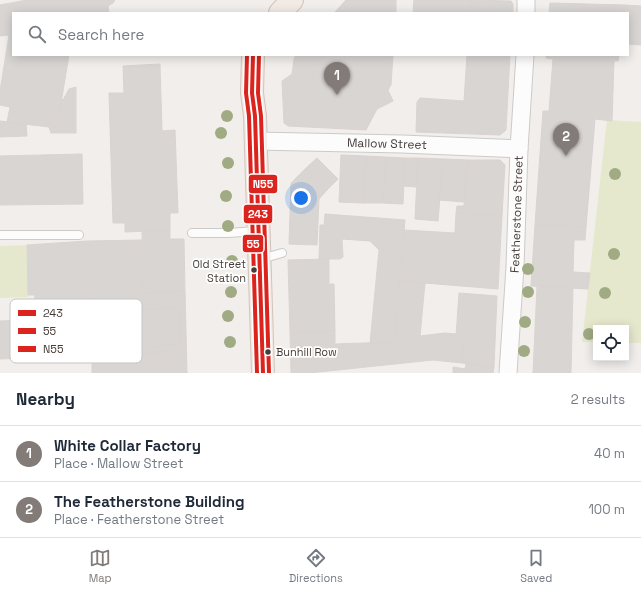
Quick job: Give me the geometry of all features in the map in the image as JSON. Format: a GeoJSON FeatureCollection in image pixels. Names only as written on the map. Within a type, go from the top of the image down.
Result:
{"type":"FeatureCollection","features":[{"type":"Feature","properties":{"kind":"main road"},"geometry":{"type":"LineString","coordinates":[[281,12],[292,0]]}},
{"type":"Feature","properties":{"kind":"main road"},"geometry":{"type":"LineString","coordinates":[[253,56],[252,93],[256,141],[263,373]]}},
{"type":"Feature","properties":{"kind":"street"},"geometry":{"type":"LineString","coordinates":[[526,0],[526,12]]}},
{"type":"Feature","properties":{"kind":"street","name":"Featherstone Street"},"geometry":{"type":"LineString","coordinates":[[508,373],[515,267],[519,149],[525,56]]}},
{"type":"Feature","properties":{"kind":"street","name":"Mallow Street"},"geometry":{"type":"LineString","coordinates":[[256,141],[402,144],[519,149]]}},
{"type":"Feature","properties":{"kind":"lane"},"geometry":{"type":"LineString","coordinates":[[192,233],[259,231]]}},
{"type":"Feature","properties":{"kind":"lane"},"geometry":{"type":"LineString","coordinates":[[0,235],[79,235]]}},
{"type":"Feature","properties":{"kind":"lane"},"geometry":{"type":"LineString","coordinates":[[260,259],[282,253]]}},
{"type":"Feature","properties":{"kind":"green space"},"geometry":{"type":"Polygon","coordinates":[[[607,120],[641,122],[641,343],[629,343],[629,325],[593,325],[593,342],[582,342],[607,120]]]}},
{"type":"Feature","properties":{"kind":"green space"},"geometry":{"type":"Polygon","coordinates":[[[27,245],[28,297],[0,298],[0,246],[27,245]]]}},
{"type":"Feature","properties":{"kind":"building"},"geometry":{"type":"Polygon","coordinates":[[[27,0],[115,0],[108,6],[109,12],[12,12],[12,56],[69,56],[59,115],[51,113],[49,127],[7,122],[10,107],[0,105],[0,91],[9,35],[0,36],[0,5],[27,0]]]}},
{"type":"Feature","properties":{"kind":"building"},"geometry":{"type":"Polygon","coordinates":[[[346,0],[396,0],[396,12],[335,12],[346,0]]]}},
{"type":"Feature","properties":{"kind":"building"},"geometry":{"type":"Polygon","coordinates":[[[414,0],[471,0],[470,12],[413,12],[414,0]]]}},
{"type":"Feature","properties":{"kind":"building"},"geometry":{"type":"Polygon","coordinates":[[[471,0],[511,1],[513,4],[513,12],[470,12],[471,0]]]}},
{"type":"Feature","properties":{"kind":"building"},"geometry":{"type":"Polygon","coordinates":[[[550,3],[625,5],[624,12],[549,12],[550,3]]]}},
{"type":"Feature","properties":{"kind":"building"},"geometry":{"type":"Polygon","coordinates":[[[625,5],[641,6],[641,45],[629,44],[629,12],[624,12],[625,5]]]}},
{"type":"Feature","properties":{"kind":"building"},"geometry":{"type":"Polygon","coordinates":[[[296,56],[393,56],[391,85],[388,90],[393,101],[377,109],[366,130],[288,126],[284,123],[282,81],[292,74],[296,56]]]}},
{"type":"Feature","properties":{"kind":"building"},"geometry":{"type":"Polygon","coordinates":[[[467,56],[510,56],[506,130],[500,135],[416,132],[417,102],[420,98],[464,101],[467,56]]]}},
{"type":"Feature","properties":{"kind":"building"},"geometry":{"type":"Polygon","coordinates":[[[546,56],[619,56],[618,61],[614,61],[612,121],[595,119],[586,227],[535,225],[543,111],[549,111],[553,59],[546,58],[546,56]]]}},
{"type":"Feature","properties":{"kind":"building"},"geometry":{"type":"Polygon","coordinates":[[[160,64],[162,131],[175,130],[178,213],[170,213],[170,230],[125,232],[125,223],[113,223],[109,93],[124,93],[123,66],[160,64]]]}},
{"type":"Feature","properties":{"kind":"building"},"geometry":{"type":"Polygon","coordinates":[[[76,87],[76,133],[51,133],[49,127],[51,113],[59,115],[62,99],[63,100],[69,89],[76,87]]]}},
{"type":"Feature","properties":{"kind":"building"},"geometry":{"type":"Polygon","coordinates":[[[0,121],[26,124],[27,136],[0,137],[0,121]]]}},
{"type":"Feature","properties":{"kind":"building"},"geometry":{"type":"Polygon","coordinates":[[[82,154],[83,204],[0,205],[0,156],[82,154]]]}},
{"type":"Feature","properties":{"kind":"building"},"geometry":{"type":"Polygon","coordinates":[[[341,155],[366,156],[364,203],[339,202],[341,155]]]}},
{"type":"Feature","properties":{"kind":"building"},"geometry":{"type":"Polygon","coordinates":[[[366,156],[386,157],[383,203],[364,203],[366,156]]]}},
{"type":"Feature","properties":{"kind":"building"},"geometry":{"type":"Polygon","coordinates":[[[386,157],[405,158],[403,204],[383,203],[386,157]]]}},
{"type":"Feature","properties":{"kind":"building"},"geometry":{"type":"Polygon","coordinates":[[[317,158],[338,179],[327,190],[305,169],[317,158]]]}},
{"type":"Feature","properties":{"kind":"building"},"geometry":{"type":"Polygon","coordinates":[[[405,158],[418,158],[416,187],[404,186],[405,158]]]}},
{"type":"Feature","properties":{"kind":"building"},"geometry":{"type":"Polygon","coordinates":[[[418,158],[443,159],[438,221],[415,219],[418,158]]]}},
{"type":"Feature","properties":{"kind":"building"},"geometry":{"type":"Polygon","coordinates":[[[443,159],[467,160],[464,202],[439,200],[443,159]]]}},
{"type":"Feature","properties":{"kind":"building"},"geometry":{"type":"Polygon","coordinates":[[[467,160],[500,160],[505,165],[502,215],[456,213],[457,206],[464,206],[467,160]]]}},
{"type":"Feature","properties":{"kind":"building"},"geometry":{"type":"Polygon","coordinates":[[[305,169],[327,190],[319,199],[317,245],[289,244],[291,183],[305,169]]]}},
{"type":"Feature","properties":{"kind":"building"},"geometry":{"type":"Polygon","coordinates":[[[456,213],[502,215],[498,289],[400,281],[404,230],[455,233],[456,213]]]}},
{"type":"Feature","properties":{"kind":"building"},"geometry":{"type":"Polygon","coordinates":[[[325,214],[405,220],[394,342],[370,343],[379,250],[370,241],[342,239],[343,257],[340,259],[319,259],[320,225],[324,225],[325,214]]]}},
{"type":"Feature","properties":{"kind":"building"},"geometry":{"type":"Polygon","coordinates":[[[535,225],[586,227],[585,240],[574,240],[573,272],[590,273],[588,289],[531,286],[535,225]]]}},
{"type":"Feature","properties":{"kind":"building"},"geometry":{"type":"Polygon","coordinates":[[[170,230],[170,239],[184,239],[185,291],[143,293],[142,231],[170,230]]]}},
{"type":"Feature","properties":{"kind":"building"},"geometry":{"type":"Polygon","coordinates":[[[142,240],[143,309],[142,299],[89,299],[87,241],[142,240]]]}},
{"type":"Feature","properties":{"kind":"building"},"geometry":{"type":"Polygon","coordinates":[[[87,241],[89,299],[35,299],[35,295],[28,295],[27,245],[87,241]]]}},
{"type":"Feature","properties":{"kind":"building"},"geometry":{"type":"Polygon","coordinates":[[[329,259],[329,284],[334,284],[335,331],[290,333],[288,260],[329,259]]]}},
{"type":"Feature","properties":{"kind":"building"},"geometry":{"type":"Polygon","coordinates":[[[400,281],[425,283],[420,336],[445,333],[456,334],[456,336],[464,337],[462,363],[433,360],[309,373],[291,373],[290,333],[335,331],[335,344],[394,342],[400,281]]]}},
{"type":"Feature","properties":{"kind":"building"},"geometry":{"type":"Polygon","coordinates":[[[537,286],[573,288],[571,373],[533,373],[537,286]]]}},
{"type":"Feature","properties":{"kind":"building"},"geometry":{"type":"Polygon","coordinates":[[[185,291],[187,373],[170,373],[170,352],[144,353],[144,346],[180,345],[179,308],[143,309],[143,293],[185,291]]]}},
{"type":"Feature","properties":{"kind":"building"},"geometry":{"type":"Polygon","coordinates":[[[459,293],[497,296],[494,367],[462,363],[464,337],[456,336],[459,293]]]}},
{"type":"Feature","properties":{"kind":"building"},"geometry":{"type":"Polygon","coordinates":[[[179,308],[180,345],[142,346],[142,309],[179,308]]]}},
{"type":"Feature","properties":{"kind":"building"},"geometry":{"type":"Polygon","coordinates":[[[0,321],[10,321],[10,359],[0,359],[0,321]]]}},
{"type":"Feature","properties":{"kind":"building"},"geometry":{"type":"Polygon","coordinates":[[[142,346],[144,346],[144,373],[92,373],[92,363],[142,363],[142,346]]]}},
{"type":"Feature","properties":{"kind":"building"},"geometry":{"type":"Polygon","coordinates":[[[170,352],[170,373],[144,373],[144,353],[170,352]]]}},
{"type":"Feature","properties":{"kind":"building"},"geometry":{"type":"Polygon","coordinates":[[[466,364],[494,367],[493,373],[453,373],[453,367],[465,369],[466,364]]]}},
{"type":"Feature","properties":{"kind":"transit line","name":"55"},"geometry":{"type":"LineString","coordinates":[[247,56],[246,93],[249,116],[257,373]]}},
{"type":"Feature","properties":{"kind":"transit line","name":"243"},"geometry":{"type":"LineString","coordinates":[[253,56],[252,93],[255,116],[263,373]]}},
{"type":"Feature","properties":{"kind":"transit line","name":"N55"},"geometry":{"type":"LineString","coordinates":[[259,56],[258,93],[261,116],[269,373]]}},
{"type":"Feature","properties":{"kind":"place","name":"White Collar Factory"},"geometry":{"type":"Point","coordinates":[337,95]}},
{"type":"Feature","properties":{"kind":"place","name":"The Featherstone Building"},"geometry":{"type":"Point","coordinates":[566,156]}},
{"type":"Feature","properties":{"kind":"place","name":"Old Street Station"},"geometry":{"type":"Point","coordinates":[254,270]}},
{"type":"Feature","properties":{"kind":"place","name":"Bunhill Row"},"geometry":{"type":"Point","coordinates":[268,352]}}]}
